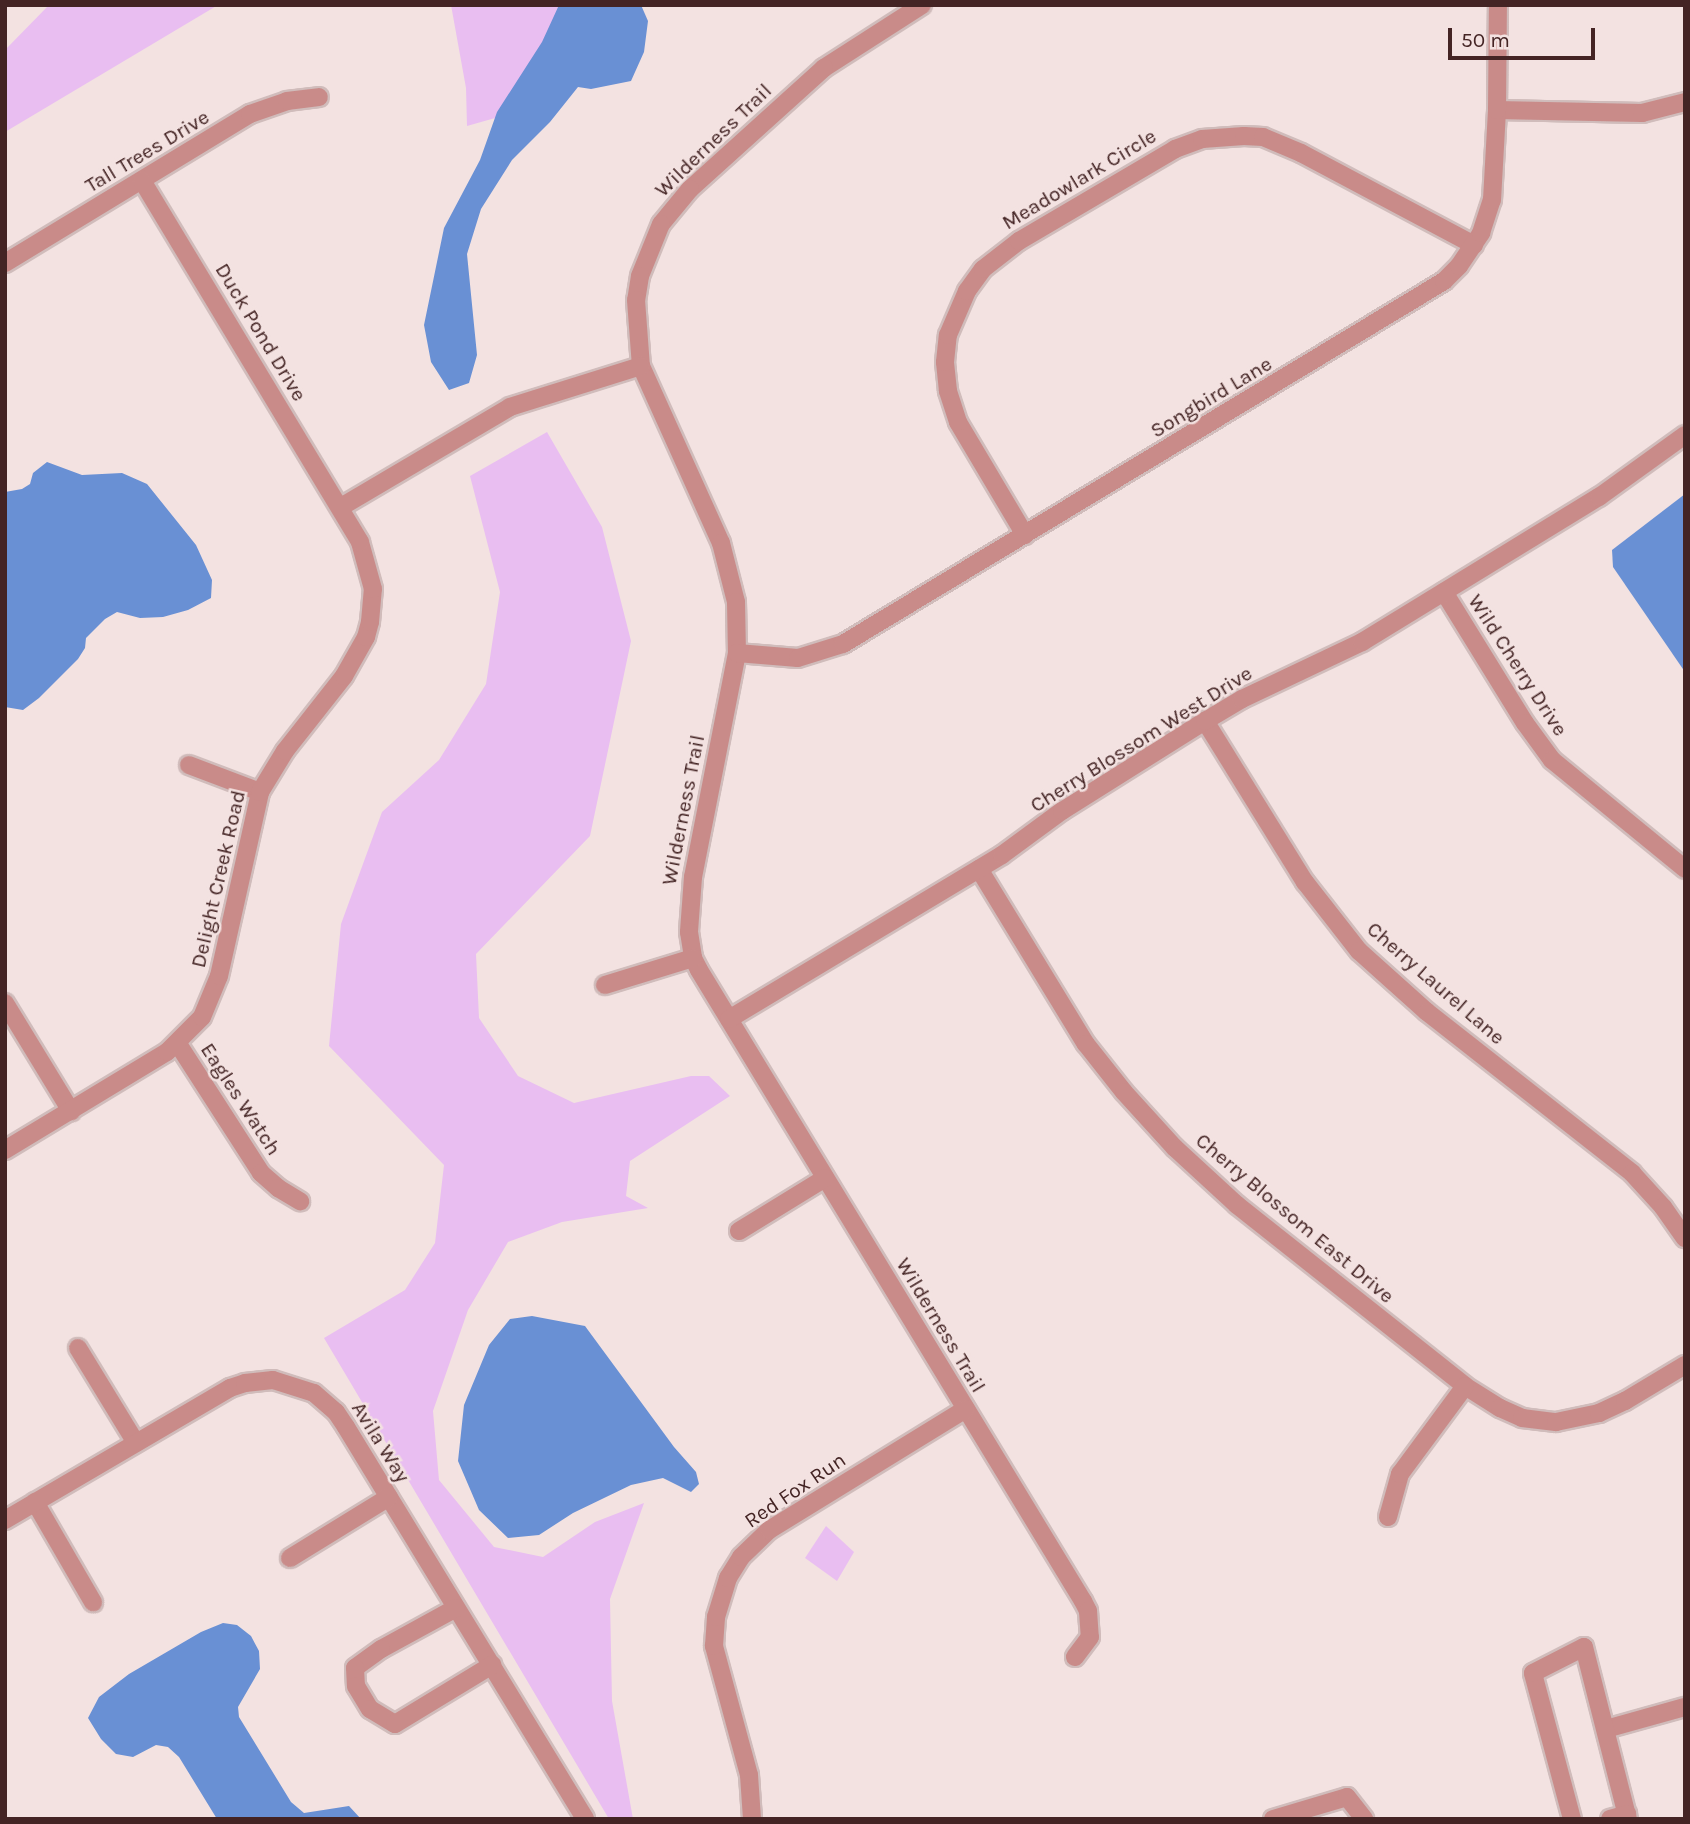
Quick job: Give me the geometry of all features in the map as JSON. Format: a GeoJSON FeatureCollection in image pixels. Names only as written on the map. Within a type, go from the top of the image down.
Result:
{"type":"FeatureCollection","features":[{"type":"Feature","properties":{"kind":"street","name":"Wilderness Trail"},"geometry":{"type":"LineString","coordinates":[[922,5],[824,68],[673,207],[654,238],[640,276],[636,300],[636,330],[641,366],[721,543],[736,602],[737,653],[688,905],[693,958],[1088,1611],[1090,1637],[1075,1657]]}},
{"type":"Feature","properties":{"kind":"street","name":"Songbird Lane"},"geometry":{"type":"LineString","coordinates":[[737,653],[798,657],[843,643],[1425,294],[1459,266],[1474,245],[1492,200],[1497,110],[1498,5]]}},
{"type":"Feature","properties":{"kind":"street","name":"Tall Trees Drive"},"geometry":{"type":"LineString","coordinates":[[5,262],[250,114],[287,101],[319,97]]}},
{"type":"Feature","properties":{"kind":"street"},"geometry":{"type":"LineString","coordinates":[[1497,110],[1642,113],[1685,102]]}},
{"type":"Feature","properties":{"kind":"street","name":"Meadowlark Circle"},"geometry":{"type":"LineString","coordinates":[[1025,535],[958,422],[948,391],[945,362],[948,335],[967,291],[983,269],[1019,241],[1175,149],[1202,139],[1244,136],[1262,137],[1301,153],[1474,245]]}},
{"type":"Feature","properties":{"kind":"street","name":"Duck Pond Drive"},"geometry":{"type":"LineString","coordinates":[[142,181],[341,507]]}},
{"type":"Feature","properties":{"kind":"street"},"geometry":{"type":"LineString","coordinates":[[341,507],[509,407],[641,366]]}},
{"type":"Feature","properties":{"kind":"street","name":"Cherry Blossom West Drive"},"geometry":{"type":"LineString","coordinates":[[729,1019],[979,869],[1074,803],[1205,721],[1242,699],[1362,642],[1444,592],[1599,497],[1685,435]]}},
{"type":"Feature","properties":{"kind":"street","name":"Delight Creek Road"},"geometry":{"type":"LineString","coordinates":[[5,1150],[178,1044],[202,1017],[219,976],[260,792],[285,751],[344,676],[368,629],[373,589],[369,569],[341,507]]}},
{"type":"Feature","properties":{"kind":"street","name":"Wild Cherry Drive"},"geometry":{"type":"LineString","coordinates":[[1444,592],[1525,723],[1552,760],[1685,869]]}},
{"type":"Feature","properties":{"kind":"street","name":"Cherry Laurel Lane"},"geometry":{"type":"LineString","coordinates":[[1205,721],[1305,883],[1359,951],[1427,1012],[1632,1173],[1663,1207],[1685,1238]]}},
{"type":"Feature","properties":{"kind":"street"},"geometry":{"type":"LineString","coordinates":[[189,765],[260,792]]}},
{"type":"Feature","properties":{"kind":"street","name":"Cherry Blossom East Drive"},"geometry":{"type":"LineString","coordinates":[[979,869],[1086,1044],[1124,1092],[1175,1148],[1237,1205],[1465,1387],[1522,1418],[1556,1422],[1599,1413],[1625,1401],[1685,1365]]}},
{"type":"Feature","properties":{"kind":"street"},"geometry":{"type":"LineString","coordinates":[[605,985],[693,958]]}},
{"type":"Feature","properties":{"kind":"street"},"geometry":{"type":"LineString","coordinates":[[5,1003],[71,1111]]}},
{"type":"Feature","properties":{"kind":"street","name":"Eagles Watch"},"geometry":{"type":"LineString","coordinates":[[178,1044],[261,1173],[278,1188],[300,1201]]}},
{"type":"Feature","properties":{"kind":"street"},"geometry":{"type":"LineString","coordinates":[[739,1231],[825,1178]]}},
{"type":"Feature","properties":{"kind":"street"},"geometry":{"type":"LineString","coordinates":[[78,1348],[136,1443]]}},
{"type":"Feature","properties":{"kind":"street","name":"Avila Way"},"geometry":{"type":"LineString","coordinates":[[6,1518],[230,1388],[259,1380],[286,1381],[314,1393],[336,1412],[585,1819]]}},
{"type":"Feature","properties":{"kind":"street"},"geometry":{"type":"LineString","coordinates":[[1388,1517],[1400,1474],[1465,1387]]}},
{"type":"Feature","properties":{"kind":"street","name":"Red Fox Run"},"geometry":{"type":"LineString","coordinates":[[752,1819],[749,1775],[714,1646],[716,1617],[728,1578],[741,1557],[769,1530],[966,1409]]}},
{"type":"Feature","properties":{"kind":"street"},"geometry":{"type":"LineString","coordinates":[[290,1558],[389,1497]]}},
{"type":"Feature","properties":{"kind":"street"},"geometry":{"type":"LineString","coordinates":[[35,1502],[93,1602]]}},
{"type":"Feature","properties":{"kind":"street"},"geometry":{"type":"LineString","coordinates":[[456,1608],[381,1649],[355,1668],[356,1686],[363,1698],[370,1709],[395,1724],[492,1665]]}},
{"type":"Feature","properties":{"kind":"street"},"geometry":{"type":"LineString","coordinates":[[1572,1819],[1533,1673],[1584,1647],[1606,1728],[1622,1817]]}},
{"type":"Feature","properties":{"kind":"street"},"geometry":{"type":"LineString","coordinates":[[1606,1728],[1685,1707]]}},
{"type":"Feature","properties":{"kind":"street"},"geometry":{"type":"LineString","coordinates":[[1273,1819],[1347,1797],[1364,1819]]}},
{"type":"Feature","properties":{"kind":"shaded area"},"geometry":{"type":"Polygon","coordinates":[[[49,5],[218,5],[5,132],[5,50],[49,5]]]}},
{"type":"Feature","properties":{"kind":"shaded area"},"geometry":{"type":"Polygon","coordinates":[[[451,5],[616,5],[520,111],[467,126],[466,88],[451,5]]]}},
{"type":"Feature","properties":{"kind":"shaded area"},"geometry":{"type":"Polygon","coordinates":[[[547,432],[602,527],[631,641],[590,836],[476,954],[479,1018],[518,1076],[574,1103],[691,1076],[709,1076],[730,1096],[630,1161],[626,1196],[648,1208],[562,1222],[508,1242],[468,1310],[433,1411],[439,1480],[494,1547],[543,1557],[595,1522],[644,1503],[610,1599],[612,1701],[633,1819],[609,1819],[324,1338],[405,1290],[435,1243],[444,1165],[329,1046],[341,924],[382,812],[439,760],[486,684],[500,592],[470,476],[547,432]]]}},
{"type":"Feature","properties":{"kind":"shaded area"},"geometry":{"type":"Polygon","coordinates":[[[826,1526],[854,1552],[837,1581],[805,1558],[826,1526]]]}},
{"type":"Feature","properties":{"kind":"water"},"geometry":{"type":"Polygon","coordinates":[[[559,5],[641,5],[648,21],[644,52],[631,81],[591,89],[578,87],[550,122],[512,160],[481,209],[467,254],[477,355],[469,383],[449,390],[431,362],[424,325],[444,228],[480,160],[497,112],[542,42],[559,5]]]}},
{"type":"Feature","properties":{"kind":"water"},"geometry":{"type":"Polygon","coordinates":[[[47,462],[82,475],[122,473],[147,484],[196,545],[212,580],[211,598],[188,610],[163,617],[140,618],[117,612],[105,619],[86,638],[85,648],[78,659],[23,710],[5,707],[5,492],[22,489],[30,484],[33,473],[47,462]]]}},
{"type":"Feature","properties":{"kind":"water"},"geometry":{"type":"Polygon","coordinates":[[[1685,494],[1685,672],[1613,567],[1612,550],[1685,494]]]}},
{"type":"Feature","properties":{"kind":"water"},"geometry":{"type":"Polygon","coordinates":[[[532,1316],[585,1326],[674,1447],[696,1472],[699,1484],[691,1492],[663,1478],[631,1485],[573,1513],[539,1535],[508,1538],[479,1510],[458,1461],[464,1405],[489,1345],[510,1319],[532,1316]]]}},
{"type":"Feature","properties":{"kind":"water"},"geometry":{"type":"Polygon","coordinates":[[[223,1623],[237,1625],[251,1636],[259,1651],[260,1669],[238,1707],[239,1717],[291,1802],[304,1813],[349,1806],[361,1819],[217,1819],[179,1757],[168,1747],[156,1745],[133,1757],[116,1754],[101,1739],[88,1718],[99,1697],[129,1674],[201,1632],[223,1623]]]}}]}
